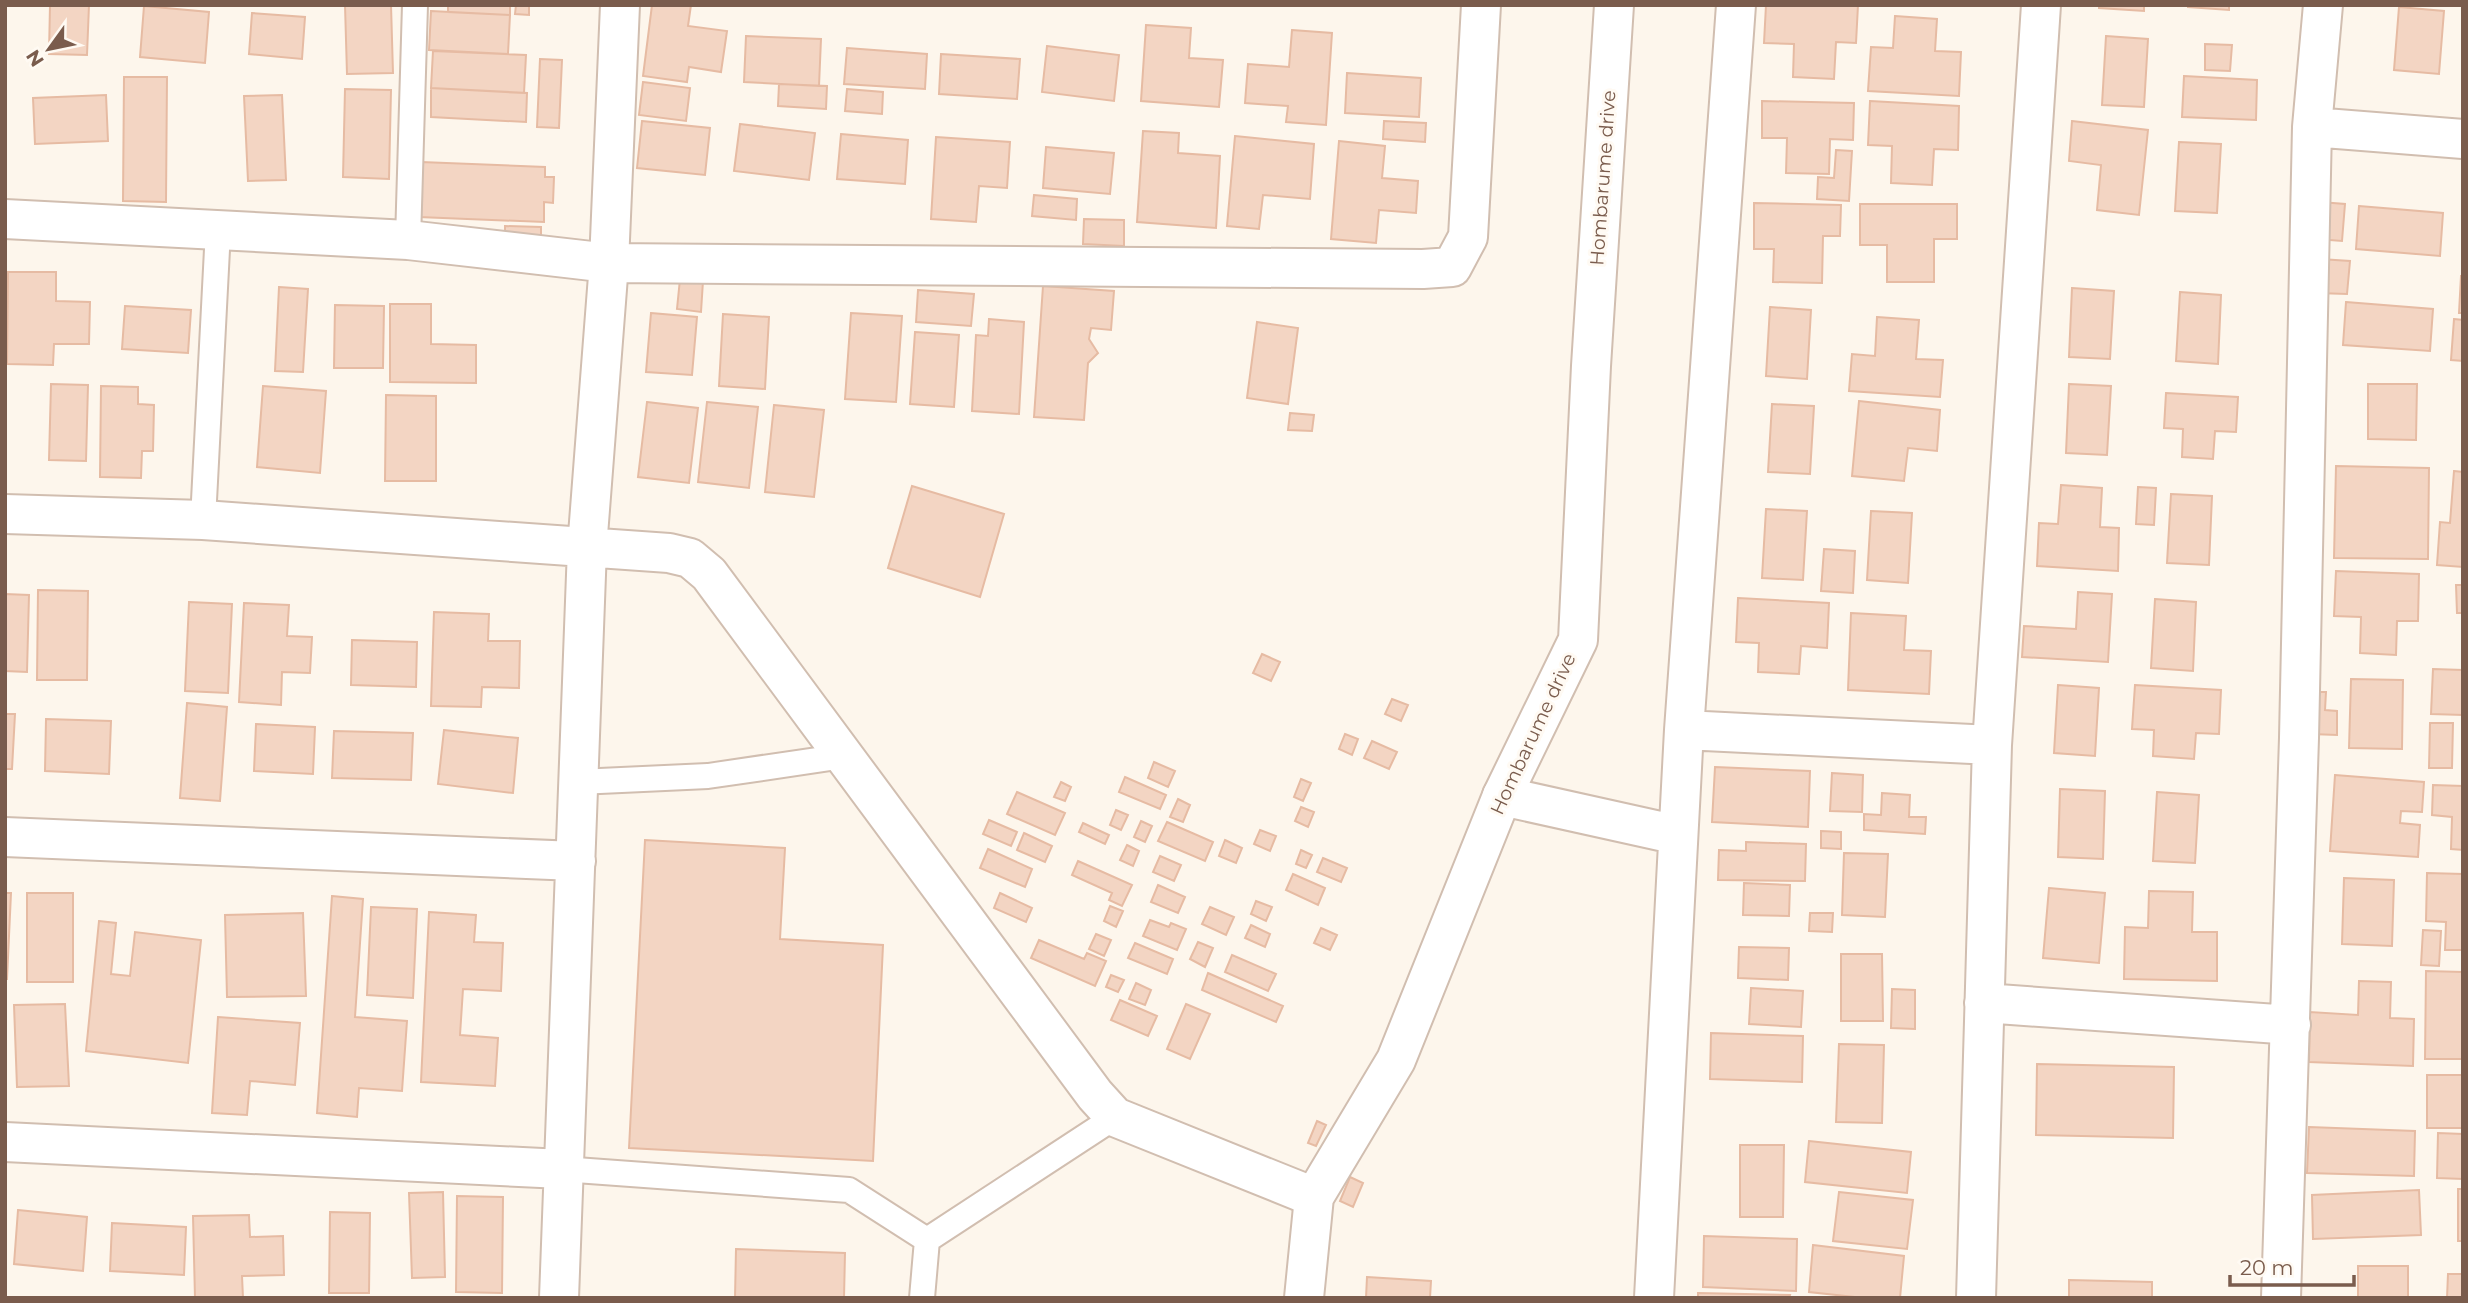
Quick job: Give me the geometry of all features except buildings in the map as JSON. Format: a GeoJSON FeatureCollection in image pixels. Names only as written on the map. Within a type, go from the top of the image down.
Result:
{"type":"FeatureCollection","features":[{"type":"Feature","properties":{"kind":"street"},"geometry":{"type":"LineString","coordinates":[[559,1298],[587,548],[609,263],[620,5]]}},
{"type":"Feature","properties":{"kind":"street"},"geometry":{"type":"LineString","coordinates":[[5,219],[408,240],[609,263],[1410,269],[1451,267],[1468,237],[1481,5]]}},
{"type":"Feature","properties":{"kind":"street","name":"Hombarume drive"},"geometry":{"type":"LineString","coordinates":[[1304,1298],[1314,1198],[1396,1060],[1502,796],[1578,640],[1591,366],[1614,5]]}},
{"type":"Feature","properties":{"kind":"street"},"geometry":{"type":"LineString","coordinates":[[1654,1298],[1684,730],[1736,5]]}},
{"type":"Feature","properties":{"kind":"street"},"geometry":{"type":"LineString","coordinates":[[1976,1298],[1992,745],[2041,5]]}},
{"type":"Feature","properties":{"kind":"street"},"geometry":{"type":"LineString","coordinates":[[2281,1298],[2291,1025],[2312,127],[2323,5]]}},
{"type":"Feature","properties":{"kind":"street"},"geometry":{"type":"LineString","coordinates":[[2312,127],[2463,139]]}},
{"type":"Feature","properties":{"kind":"street"},"geometry":{"type":"LineString","coordinates":[[5,514],[203,520],[668,553],[690,558],[709,574],[1087,1084],[1115,1117],[1314,1198]]}},
{"type":"Feature","properties":{"kind":"street"},"geometry":{"type":"LineString","coordinates":[[1684,730],[1992,745]]}},
{"type":"Feature","properties":{"kind":"street"},"geometry":{"type":"LineString","coordinates":[[1502,796],[1678,835]]}},
{"type":"Feature","properties":{"kind":"street"},"geometry":{"type":"LineString","coordinates":[[5,836],[576,861]]}},
{"type":"Feature","properties":{"kind":"street"},"geometry":{"type":"LineString","coordinates":[[1984,1003],[2291,1025]]}},
{"type":"Feature","properties":{"kind":"street"},"geometry":{"type":"LineString","coordinates":[[5,1142],[562,1169]]}},
{"type":"Feature","properties":{"kind":"lane"},"geometry":{"type":"LineString","coordinates":[[408,240],[415,5]]}},
{"type":"Feature","properties":{"kind":"lane"},"geometry":{"type":"LineString","coordinates":[[203,520],[218,230]]}},
{"type":"Feature","properties":{"kind":"lane"},"geometry":{"type":"LineString","coordinates":[[578,782],[708,776],[844,756]]}},
{"type":"Feature","properties":{"kind":"lane"},"geometry":{"type":"LineString","coordinates":[[927,1240],[1115,1117]]}},
{"type":"Feature","properties":{"kind":"lane"},"geometry":{"type":"LineString","coordinates":[[562,1169],[849,1190],[927,1240]]}},
{"type":"Feature","properties":{"kind":"lane"},"geometry":{"type":"LineString","coordinates":[[922,1298],[927,1240]]}}]}
